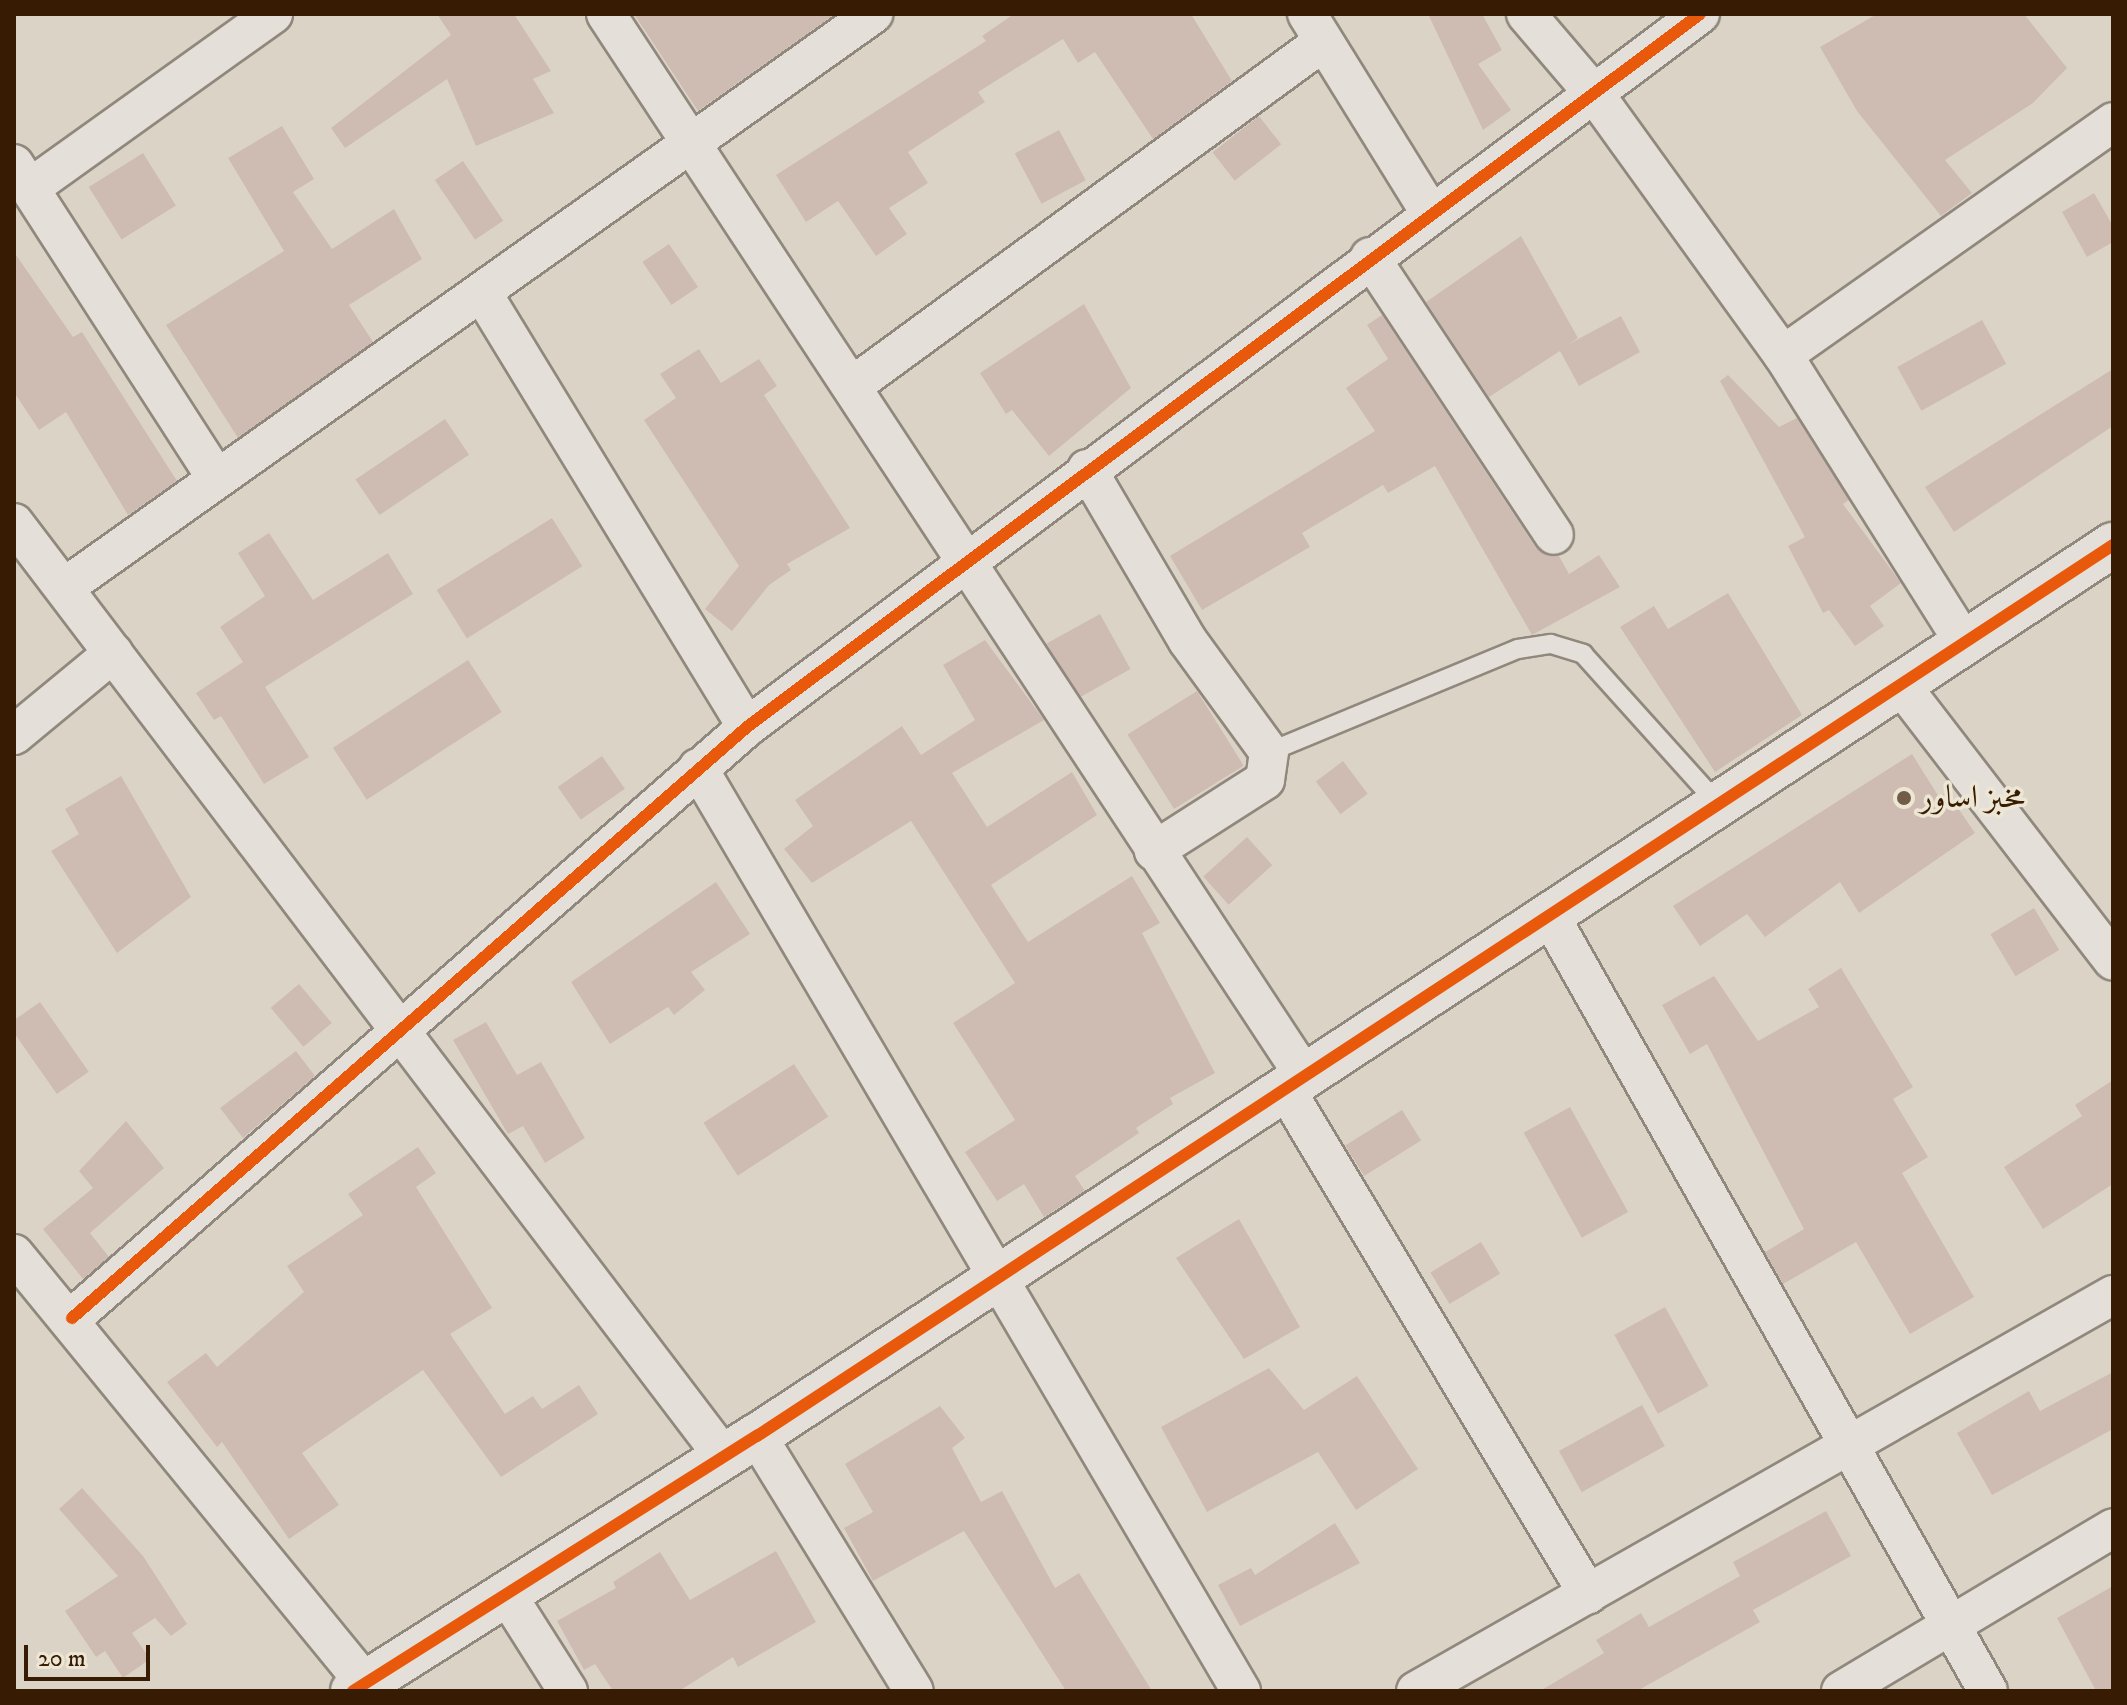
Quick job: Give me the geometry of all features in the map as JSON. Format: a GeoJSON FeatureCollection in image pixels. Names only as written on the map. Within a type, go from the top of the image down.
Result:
{"type":"FeatureCollection","features":[{"type":"Feature","properties":{"kind":"street"},"geometry":{"type":"LineString","coordinates":[[215,476],[22,176],[273,14]]}},
{"type":"Feature","properties":{"kind":"street"},"geometry":{"type":"LineString","coordinates":[[606,14],[855,384],[1154,851],[1296,1083],[1588,1594]]}},
{"type":"Feature","properties":{"kind":"street"},"geometry":{"type":"LineString","coordinates":[[65,587],[215,476],[484,296],[692,142],[873,14]]}},
{"type":"Feature","properties":{"kind":"street"},"geometry":{"type":"LineString","coordinates":[[1526,14],[1596,96],[1783,355],[1964,642]]}},
{"type":"Feature","properties":{"kind":"street"},"geometry":{"type":"LineString","coordinates":[[72,1318],[747,727],[1370,257],[1596,96],[1700,14]]}},
{"type":"Feature","properties":{"kind":"street"},"geometry":{"type":"LineString","coordinates":[[855,384],[1315,28],[1431,214]]}},
{"type":"Feature","properties":{"kind":"street"},"geometry":{"type":"LineString","coordinates":[[1783,355],[2113,122]]}},
{"type":"Feature","properties":{"kind":"street"},"geometry":{"type":"LineString","coordinates":[[1370,257],[1554,535]]}},
{"type":"Feature","properties":{"kind":"street"},"geometry":{"type":"LineString","coordinates":[[484,296],[747,727]]}},
{"type":"Feature","properties":{"kind":"street"},"geometry":{"type":"LineString","coordinates":[[1087,469],[1188,641],[1269,752],[1265,780],[1154,851]]}},
{"type":"Feature","properties":{"kind":"street"},"geometry":{"type":"LineString","coordinates":[[14,523],[396,1032],[741,1447],[914,1691]]}},
{"type":"Feature","properties":{"kind":"street"},"geometry":{"type":"LineString","coordinates":[[14,1254],[72,1318],[359,1687],[741,1447],[999,1274],[1296,1083],[2113,545]]}},
{"type":"Feature","properties":{"kind":"street"},"geometry":{"type":"LineString","coordinates":[[14,735],[113,653]]}},
{"type":"Feature","properties":{"kind":"street"},"geometry":{"type":"LineString","coordinates":[[1900,684],[2113,961]]}},
{"type":"Feature","properties":{"kind":"street"},"geometry":{"type":"LineString","coordinates":[[698,768],[999,1274],[1241,1691]]}},
{"type":"Feature","properties":{"kind":"street"},"geometry":{"type":"LineString","coordinates":[[1550,916],[1988,1691]]}},
{"type":"Feature","properties":{"kind":"street"},"geometry":{"type":"LineString","coordinates":[[1416,1691],[1849,1448],[2113,1295]]}},
{"type":"Feature","properties":{"kind":"street"},"geometry":{"type":"LineString","coordinates":[[1841,1691],[2113,1528]]}},
{"type":"Feature","properties":{"kind":"street"},"geometry":{"type":"LineString","coordinates":[[507,1595],[568,1691]]}},
{"type":"Feature","properties":{"kind":"lane"},"geometry":{"type":"LineString","coordinates":[[1269,752],[1518,649],[1551,644],[1583,654],[1718,804]]}},
{"type":"Feature","properties":{"kind":"building"},"geometry":{"type":"Polygon","coordinates":[[[437,14],[514,14],[551,71],[533,79],[554,113],[476,146],[447,79],[345,148],[331,128],[451,35],[437,14]]]}},
{"type":"Feature","properties":{"kind":"building"},"geometry":{"type":"Polygon","coordinates":[[[634,14],[835,14],[698,111],[634,14]]]}},
{"type":"Feature","properties":{"kind":"building"},"geometry":{"type":"Polygon","coordinates":[[[1014,14],[1191,14],[1232,81],[1153,139],[1095,52],[1078,63],[1063,39],[978,92],[985,102],[908,152],[928,183],[889,208],[907,234],[876,256],[838,201],[806,222],[776,175],[986,41],[982,36],[1014,14]]]}},
{"type":"Feature","properties":{"kind":"building"},"geometry":{"type":"Polygon","coordinates":[[[1428,14],[1482,14],[1502,50],[1478,64],[1511,110],[1483,130],[1428,14]]]}},
{"type":"Feature","properties":{"kind":"building"},"geometry":{"type":"Polygon","coordinates":[[[1877,14],[2024,14],[2067,68],[2033,103],[1945,160],[1972,193],[1941,216],[1857,111],[1820,47],[1877,14]]]}},
{"type":"Feature","properties":{"kind":"building"},"geometry":{"type":"Polygon","coordinates":[[[1259,116],[1281,144],[1235,181],[1213,152],[1259,116]]]}},
{"type":"Feature","properties":{"kind":"building"},"geometry":{"type":"Polygon","coordinates":[[[282,126],[314,179],[293,192],[332,249],[394,209],[422,259],[349,305],[373,342],[238,438],[166,325],[284,251],[228,158],[282,126]]]}},
{"type":"Feature","properties":{"kind":"building"},"geometry":{"type":"Polygon","coordinates":[[[1059,130],[1086,180],[1042,204],[1015,153],[1059,130]]]}},
{"type":"Feature","properties":{"kind":"building"},"geometry":{"type":"Polygon","coordinates":[[[143,153],[176,206],[122,239],[89,187],[143,153]]]}},
{"type":"Feature","properties":{"kind":"building"},"geometry":{"type":"Polygon","coordinates":[[[463,161],[503,221],[475,240],[435,180],[463,161]]]}},
{"type":"Feature","properties":{"kind":"building"},"geometry":{"type":"Polygon","coordinates":[[[2094,193],[2113,226],[2113,242],[2087,257],[2062,212],[2094,193]]]}},
{"type":"Feature","properties":{"kind":"building"},"geometry":{"type":"Polygon","coordinates":[[[1521,236],[1578,338],[1567,345],[1621,316],[1640,352],[1579,386],[1560,351],[1489,397],[1426,302],[1521,236]]]}},
{"type":"Feature","properties":{"kind":"building"},"geometry":{"type":"Polygon","coordinates":[[[669,244],[698,287],[672,305],[642,262],[669,244]]]}},
{"type":"Feature","properties":{"kind":"building"},"geometry":{"type":"Polygon","coordinates":[[[14,252],[73,337],[82,332],[177,481],[128,515],[66,412],[39,430],[14,392],[14,252]]]}},
{"type":"Feature","properties":{"kind":"building"},"geometry":{"type":"Polygon","coordinates":[[[1084,304],[1131,388],[1049,456],[1012,410],[1006,414],[980,373],[1084,304]]]}},
{"type":"Feature","properties":{"kind":"building"},"geometry":{"type":"Polygon","coordinates":[[[1382,315],[1536,548],[1559,556],[1569,574],[1599,555],[1620,587],[1532,635],[1435,466],[1388,493],[1383,485],[1302,533],[1310,547],[1202,610],[1170,556],[1375,431],[1346,388],[1388,359],[1367,325],[1382,315]]]}},
{"type":"Feature","properties":{"kind":"building"},"geometry":{"type":"Polygon","coordinates":[[[1982,320],[2006,364],[1921,411],[1897,367],[1982,320]]]}},
{"type":"Feature","properties":{"kind":"building"},"geometry":{"type":"Polygon","coordinates":[[[699,349],[721,383],[759,359],[777,386],[764,395],[850,528],[787,564],[791,570],[769,585],[732,631],[705,609],[739,566],[644,420],[676,398],[660,374],[699,349]]]}},
{"type":"Feature","properties":{"kind":"building"},"geometry":{"type":"Polygon","coordinates":[[[2113,369],[2113,426],[1954,532],[1925,487],[2113,369]]]}},
{"type":"Feature","properties":{"kind":"building"},"geometry":{"type":"Polygon","coordinates":[[[1728,375],[1779,427],[1797,418],[1849,500],[1843,504],[1901,583],[1870,606],[1884,626],[1855,646],[1829,610],[1823,613],[1788,546],[1805,537],[1720,381],[1728,375]]]}},
{"type":"Feature","properties":{"kind":"building"},"geometry":{"type":"Polygon","coordinates":[[[445,419],[469,455],[380,515],[355,479],[445,419]]]}},
{"type":"Feature","properties":{"kind":"building"},"geometry":{"type":"Polygon","coordinates":[[[552,518],[582,566],[467,638],[437,590],[552,518]]]}},
{"type":"Feature","properties":{"kind":"building"},"geometry":{"type":"Polygon","coordinates":[[[269,533],[313,600],[388,553],[413,594],[265,687],[309,757],[264,784],[221,716],[214,720],[196,693],[243,662],[220,627],[265,596],[238,553],[269,533]]]}},
{"type":"Feature","properties":{"kind":"building"},"geometry":{"type":"Polygon","coordinates":[[[1728,593],[1802,715],[1715,772],[1620,627],[1654,606],[1668,629],[1728,593]]]}},
{"type":"Feature","properties":{"kind":"building"},"geometry":{"type":"Polygon","coordinates":[[[1100,614],[1131,669],[1077,699],[1047,644],[1100,614]]]}},
{"type":"Feature","properties":{"kind":"building"},"geometry":{"type":"Polygon","coordinates":[[[985,640],[1044,720],[952,773],[987,827],[1072,772],[1097,815],[991,885],[1028,942],[1132,876],[1160,923],[1142,933],[1215,1073],[1170,1098],[1173,1104],[1136,1128],[1139,1133],[1075,1176],[1085,1191],[1044,1217],[1024,1184],[997,1201],[965,1152],[1015,1120],[953,1023],[1015,983],[911,821],[812,883],[784,849],[813,826],[795,800],[902,726],[921,755],[975,720],[943,665],[985,640]]]}},
{"type":"Feature","properties":{"kind":"building"},"geometry":{"type":"Polygon","coordinates":[[[468,660],[502,712],[367,800],[333,748],[468,660]]]}},
{"type":"Feature","properties":{"kind":"building"},"geometry":{"type":"Polygon","coordinates":[[[1197,691],[1244,766],[1174,809],[1127,734],[1197,691]]]}},
{"type":"Feature","properties":{"kind":"building"},"geometry":{"type":"Polygon","coordinates":[[[1912,754],[1939,797],[1947,792],[1975,833],[1859,913],[1840,882],[1765,937],[1747,914],[1700,946],[1673,906],[1912,754]]]}},
{"type":"Feature","properties":{"kind":"building"},"geometry":{"type":"Polygon","coordinates":[[[602,756],[625,789],[581,820],[558,787],[602,756]]]}},
{"type":"Feature","properties":{"kind":"building"},"geometry":{"type":"Polygon","coordinates":[[[1343,761],[1368,794],[1341,814],[1316,781],[1343,761]]]}},
{"type":"Feature","properties":{"kind":"building"},"geometry":{"type":"Polygon","coordinates":[[[121,776],[191,897],[117,953],[51,851],[79,834],[65,809],[121,776]]]}},
{"type":"Feature","properties":{"kind":"building"},"geometry":{"type":"Polygon","coordinates":[[[1247,837],[1272,865],[1229,905],[1203,876],[1247,837]]]}},
{"type":"Feature","properties":{"kind":"building"},"geometry":{"type":"Polygon","coordinates":[[[716,882],[750,934],[691,972],[705,990],[674,1015],[668,1007],[610,1044],[571,982],[716,882]]]}},
{"type":"Feature","properties":{"kind":"building"},"geometry":{"type":"Polygon","coordinates":[[[2034,908],[2059,950],[2016,976],[1990,934],[2034,908]]]}},
{"type":"Feature","properties":{"kind":"building"},"geometry":{"type":"Polygon","coordinates":[[[1841,968],[1913,1087],[1893,1099],[1928,1157],[1902,1173],[1974,1297],[1910,1334],[1856,1242],[1783,1284],[1765,1252],[1804,1229],[1707,1044],[1690,1054],[1662,1005],[1714,976],[1758,1041],[1819,1007],[1808,989],[1841,968]]]}},
{"type":"Feature","properties":{"kind":"building"},"geometry":{"type":"Polygon","coordinates":[[[299,984],[332,1023],[303,1047],[271,1008],[299,984]]]}},
{"type":"Feature","properties":{"kind":"building"},"geometry":{"type":"Polygon","coordinates":[[[40,1002],[89,1072],[57,1094],[14,1033],[14,1020],[40,1002]]]}},
{"type":"Feature","properties":{"kind":"building"},"geometry":{"type":"Polygon","coordinates":[[[486,1022],[517,1075],[541,1062],[585,1138],[545,1163],[523,1126],[508,1134],[453,1040],[486,1022]]]}},
{"type":"Feature","properties":{"kind":"building"},"geometry":{"type":"Polygon","coordinates":[[[296,1051],[315,1076],[243,1138],[220,1108],[296,1051]]]}},
{"type":"Feature","properties":{"kind":"building"},"geometry":{"type":"Polygon","coordinates":[[[794,1064],[828,1117],[738,1176],[703,1123],[794,1064]]]}},
{"type":"Feature","properties":{"kind":"building"},"geometry":{"type":"Polygon","coordinates":[[[2113,1080],[2113,1184],[2043,1229],[2004,1167],[2082,1116],[2075,1105],[2113,1080]]]}},
{"type":"Feature","properties":{"kind":"building"},"geometry":{"type":"Polygon","coordinates":[[[1570,1107],[1628,1212],[1582,1238],[1524,1133],[1570,1107]]]}},
{"type":"Feature","properties":{"kind":"building"},"geometry":{"type":"Polygon","coordinates":[[[1402,1110],[1421,1141],[1364,1176],[1345,1146],[1402,1110]]]}},
{"type":"Feature","properties":{"kind":"building"},"geometry":{"type":"Polygon","coordinates":[[[126,1121],[164,1168],[90,1233],[109,1257],[83,1279],[43,1229],[93,1188],[79,1171],[126,1121]]]}},
{"type":"Feature","properties":{"kind":"building"},"geometry":{"type":"Polygon","coordinates":[[[418,1147],[436,1173],[416,1187],[492,1308],[450,1334],[505,1414],[533,1396],[542,1409],[579,1385],[598,1414],[501,1477],[423,1370],[302,1453],[339,1505],[289,1539],[222,1442],[217,1447],[167,1382],[206,1353],[217,1367],[304,1292],[287,1266],[363,1215],[348,1194],[418,1147]]]}},
{"type":"Feature","properties":{"kind":"building"},"geometry":{"type":"Polygon","coordinates":[[[1239,1219],[1300,1327],[1244,1359],[1176,1258],[1239,1219]]]}},
{"type":"Feature","properties":{"kind":"building"},"geometry":{"type":"Polygon","coordinates":[[[1481,1242],[1500,1274],[1449,1304],[1430,1272],[1481,1242]]]}},
{"type":"Feature","properties":{"kind":"building"},"geometry":{"type":"Polygon","coordinates":[[[1665,1307],[1709,1386],[1658,1414],[1614,1335],[1665,1307]]]}},
{"type":"Feature","properties":{"kind":"building"},"geometry":{"type":"Polygon","coordinates":[[[1269,1368],[1304,1410],[1357,1376],[1418,1469],[1356,1510],[1318,1452],[1207,1512],[1161,1427],[1269,1368]]]}},
{"type":"Feature","properties":{"kind":"building"},"geometry":{"type":"Polygon","coordinates":[[[2113,1372],[2113,1429],[1992,1495],[1957,1433],[2029,1391],[2040,1411],[2113,1372]]]}},
{"type":"Feature","properties":{"kind":"building"},"geometry":{"type":"Polygon","coordinates":[[[1642,1405],[1665,1446],[1582,1492],[1559,1451],[1642,1405]]]}},
{"type":"Feature","properties":{"kind":"building"},"geometry":{"type":"Polygon","coordinates":[[[940,1406],[965,1438],[952,1448],[981,1502],[1002,1491],[1055,1588],[1079,1573],[1152,1691],[1066,1691],[964,1531],[873,1581],[844,1528],[873,1512],[845,1464],[940,1406]]]}},
{"type":"Feature","properties":{"kind":"building"},"geometry":{"type":"Polygon","coordinates":[[[82,1488],[143,1556],[187,1624],[171,1636],[155,1618],[132,1633],[150,1659],[123,1678],[105,1651],[96,1657],[65,1611],[118,1576],[59,1509],[82,1488]]]}},
{"type":"Feature","properties":{"kind":"building"},"geometry":{"type":"Polygon","coordinates":[[[1826,1511],[1851,1556],[1753,1610],[1760,1622],[1637,1691],[1540,1691],[1604,1653],[1596,1640],[1641,1613],[1649,1627],[1740,1576],[1733,1562],[1826,1511]]]}},
{"type":"Feature","properties":{"kind":"building"},"geometry":{"type":"Polygon","coordinates":[[[1335,1523],[1360,1563],[1240,1626],[1218,1585],[1251,1568],[1255,1575],[1335,1523]]]}},
{"type":"Feature","properties":{"kind":"building"},"geometry":{"type":"Polygon","coordinates":[[[776,1551],[816,1622],[738,1667],[733,1657],[679,1691],[613,1691],[595,1664],[584,1670],[557,1621],[616,1588],[613,1582],[660,1552],[690,1600],[776,1551]]]}},
{"type":"Feature","properties":{"kind":"building"},"geometry":{"type":"Polygon","coordinates":[[[2113,1586],[2113,1691],[2096,1691],[2057,1618],[2113,1586]]]}},
{"type":"Feature","properties":{"kind":"cycle path"},"geometry":{"type":"LineString","coordinates":[[72,1318],[747,727],[1700,14]]}},
{"type":"Feature","properties":{"kind":"cycle path"},"geometry":{"type":"LineString","coordinates":[[353,1691],[757,1436],[2113,545]]}},
{"type":"Feature","properties":{"kind":"place","name":"مخبز اساور"},"geometry":{"type":"Point","coordinates":[1904,798]}}]}
